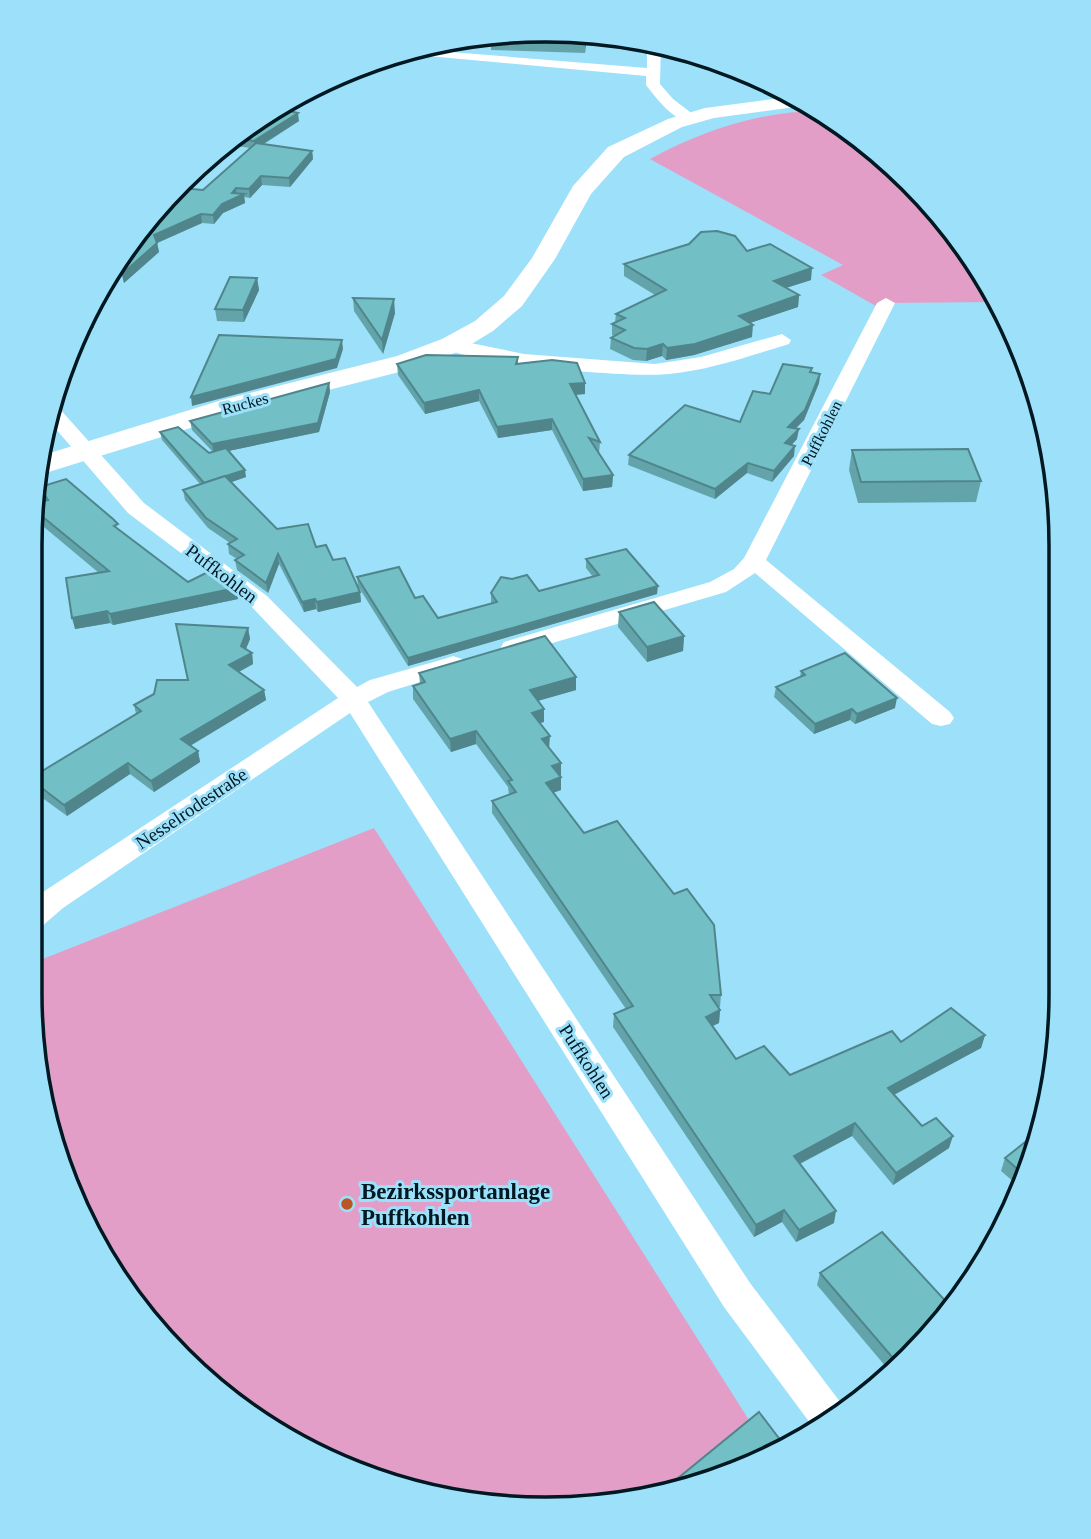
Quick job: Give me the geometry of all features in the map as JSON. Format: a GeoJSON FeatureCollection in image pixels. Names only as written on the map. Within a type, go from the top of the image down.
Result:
{"type":"FeatureCollection","features":[{"type":"Feature","properties":{"kind":"main road","name":"Ruckes"},"geometry":{"type":"LineString","coordinates":[[601,167],[657,137],[712,115],[786,104]]}},
{"type":"Feature","properties":{"kind":"main road","name":"Ruckes"},"geometry":{"type":"LineString","coordinates":[[712,115],[794,108]]}},
{"type":"Feature","properties":{"kind":"main road"},"geometry":{"type":"LineString","coordinates":[[690,118],[712,115]]}},
{"type":"Feature","properties":{"kind":"main road","name":"Ruckes"},"geometry":{"type":"LineString","coordinates":[[49,463],[232,406],[406,362],[451,345],[484,326],[513,300],[543,258],[581,191],[601,167],[624,147],[690,118]]}},
{"type":"Feature","properties":{"kind":"street"},"geometry":{"type":"LineString","coordinates":[[654,54],[653,85],[690,118]]}},
{"type":"Feature","properties":{"kind":"street"},"geometry":{"type":"LineString","coordinates":[[434,55],[653,73],[712,115]]}},
{"type":"Feature","properties":{"kind":"street","name":"Puffkohlen"},"geometry":{"type":"LineString","coordinates":[[354,699],[379,686],[718,587],[742,575],[754,561],[886,303]]}},
{"type":"Feature","properties":{"kind":"street"},"geometry":{"type":"LineString","coordinates":[[451,345],[509,359],[659,369],[721,359],[782,340]]}},
{"type":"Feature","properties":{"kind":"street","name":"Puffkohlen"},"geometry":{"type":"LineString","coordinates":[[58,419],[136,508],[259,601],[354,699],[737,1295],[825,1412]]}},
{"type":"Feature","properties":{"kind":"street"},"geometry":{"type":"LineString","coordinates":[[754,561],[941,718]]}},
{"type":"Feature","properties":{"kind":"street","name":"Nesselrodestraße"},"geometry":{"type":"LineString","coordinates":[[42,896],[354,699]]}},
{"type":"Feature","properties":{"kind":"shaded area"},"geometry":{"type":"Polygon","coordinates":[[[801,112],[852,146],[902,189],[945,239],[986,302],[886,303],[876,306],[821,275],[843,265],[650,159],[732,124],[801,112]]]}},
{"type":"Feature","properties":{"kind":"shaded area","name":"Bezirkssportanlage Puffkohlen"},"geometry":{"type":"Polygon","coordinates":[[[374,828],[749,1420],[745,1456],[676,1480],[611,1493],[546,1497],[480,1493],[415,1480],[353,1459],[294,1430],[239,1393],[189,1350],[146,1300],[109,1245],[80,1186],[59,1124],[46,1059],[42,959],[374,828]]]}},
{"type":"Feature","properties":{"kind":"building"},"geometry":{"type":"Polygon","coordinates":[[[290,111],[298,113],[254,141],[247,140],[290,111]]]}},
{"type":"Feature","properties":{"kind":"building"},"geometry":{"type":"Polygon","coordinates":[[[256,143],[312,151],[289,178],[261,176],[249,189],[236,188],[232,193],[244,194],[222,204],[213,215],[201,214],[154,235],[157,243],[122,274],[146,239],[189,189],[203,190],[256,143]]]}},
{"type":"Feature","properties":{"kind":"building"},"geometry":{"type":"Polygon","coordinates":[[[717,231],[735,236],[747,251],[770,244],[812,268],[774,281],[799,295],[739,316],[753,325],[695,344],[667,348],[663,344],[647,349],[634,348],[611,338],[625,330],[612,324],[625,318],[616,314],[666,290],[624,264],[689,244],[701,232],[717,231]]]}},
{"type":"Feature","properties":{"kind":"building"},"geometry":{"type":"Polygon","coordinates":[[[230,277],[257,278],[243,310],[215,309],[230,277]]]}},
{"type":"Feature","properties":{"kind":"building"},"geometry":{"type":"Polygon","coordinates":[[[353,298],[394,299],[382,340],[353,298]]]}},
{"type":"Feature","properties":{"kind":"building"},"geometry":{"type":"Polygon","coordinates":[[[219,335],[342,340],[336,359],[191,397],[219,335]]]}},
{"type":"Feature","properties":{"kind":"building"},"geometry":{"type":"Polygon","coordinates":[[[426,355],[518,357],[516,364],[552,360],[577,363],[585,383],[570,384],[600,442],[589,438],[613,475],[583,479],[552,419],[497,427],[479,390],[424,403],[397,364],[426,355]]]}},
{"type":"Feature","properties":{"kind":"building"},"geometry":{"type":"Polygon","coordinates":[[[783,364],[812,368],[810,372],[820,374],[805,410],[788,427],[799,429],[785,443],[795,446],[774,471],[748,463],[715,489],[629,455],[685,405],[740,422],[753,391],[770,394],[783,364]]]}},
{"type":"Feature","properties":{"kind":"building"},"geometry":{"type":"Polygon","coordinates":[[[329,383],[318,423],[212,444],[190,421],[329,383]]]}},
{"type":"Feature","properties":{"kind":"building"},"geometry":{"type":"Polygon","coordinates":[[[178,427],[209,453],[226,448],[245,470],[204,483],[160,432],[178,427]]]}},
{"type":"Feature","properties":{"kind":"building"},"geometry":{"type":"Polygon","coordinates":[[[968,449],[981,481],[861,482],[852,450],[968,449]]]}},
{"type":"Feature","properties":{"kind":"building"},"geometry":{"type":"Polygon","coordinates":[[[225,476],[277,529],[308,524],[316,547],[326,545],[333,560],[345,558],[360,592],[317,602],[315,599],[302,602],[278,554],[266,583],[235,560],[244,555],[228,544],[237,539],[206,518],[183,490],[225,476]]]}},
{"type":"Feature","properties":{"kind":"building"},"geometry":{"type":"Polygon","coordinates":[[[66,479],[118,524],[114,526],[188,582],[212,570],[236,588],[110,614],[107,611],[72,618],[66,578],[109,571],[43,517],[44,501],[48,500],[45,495],[46,485],[66,479]]]}},
{"type":"Feature","properties":{"kind":"building"},"geometry":{"type":"Polygon","coordinates":[[[626,549],[658,586],[408,658],[357,577],[399,567],[415,598],[423,596],[438,618],[497,602],[491,593],[501,577],[512,579],[527,575],[539,591],[599,575],[586,559],[626,549]]]}},
{"type":"Feature","properties":{"kind":"building"},"geometry":{"type":"Polygon","coordinates":[[[654,602],[684,636],[647,647],[619,612],[654,602]]]}},
{"type":"Feature","properties":{"kind":"building"},"geometry":{"type":"Polygon","coordinates":[[[176,624],[248,628],[241,646],[252,653],[229,665],[264,690],[181,739],[198,751],[151,781],[128,763],[64,805],[42,788],[42,771],[141,711],[134,705],[154,694],[157,680],[188,680],[176,624]]]}},
{"type":"Feature","properties":{"kind":"building"},"geometry":{"type":"Polygon","coordinates":[[[545,636],[576,677],[530,690],[544,709],[532,713],[550,736],[542,739],[561,763],[552,766],[561,777],[546,783],[584,833],[617,821],[674,894],[687,889],[714,925],[721,995],[710,995],[720,1010],[706,1017],[736,1059],[764,1046],[790,1075],[892,1031],[901,1042],[951,1008],[985,1035],[888,1088],[922,1126],[936,1118],[953,1136],[896,1173],[855,1123],[794,1156],[836,1211],[799,1230],[784,1210],[756,1225],[614,1014],[633,1006],[492,801],[516,792],[508,781],[512,780],[476,731],[450,739],[413,686],[425,682],[419,673],[545,636]]]}},
{"type":"Feature","properties":{"kind":"building"},"geometry":{"type":"Polygon","coordinates":[[[845,653],[897,698],[857,714],[852,709],[815,724],[776,687],[805,675],[801,671],[845,653]]]}},
{"type":"Feature","properties":{"kind":"building"},"geometry":{"type":"Polygon","coordinates":[[[1027,1141],[1017,1169],[1005,1158],[1027,1141]]]}},
{"type":"Feature","properties":{"kind":"building"},"geometry":{"type":"Polygon","coordinates":[[[882,1232],[945,1300],[893,1358],[820,1273],[882,1232]]]}},
{"type":"Feature","properties":{"kind":"building"},"geometry":{"type":"Polygon","coordinates":[[[759,1412],[779,1439],[738,1459],[677,1479],[759,1412]]]}},
{"type":"Feature","properties":{"kind":"place","name":"Bezirkssportanlage Puffkohlen"},"geometry":{"type":"Point","coordinates":[347,1204]}}]}
